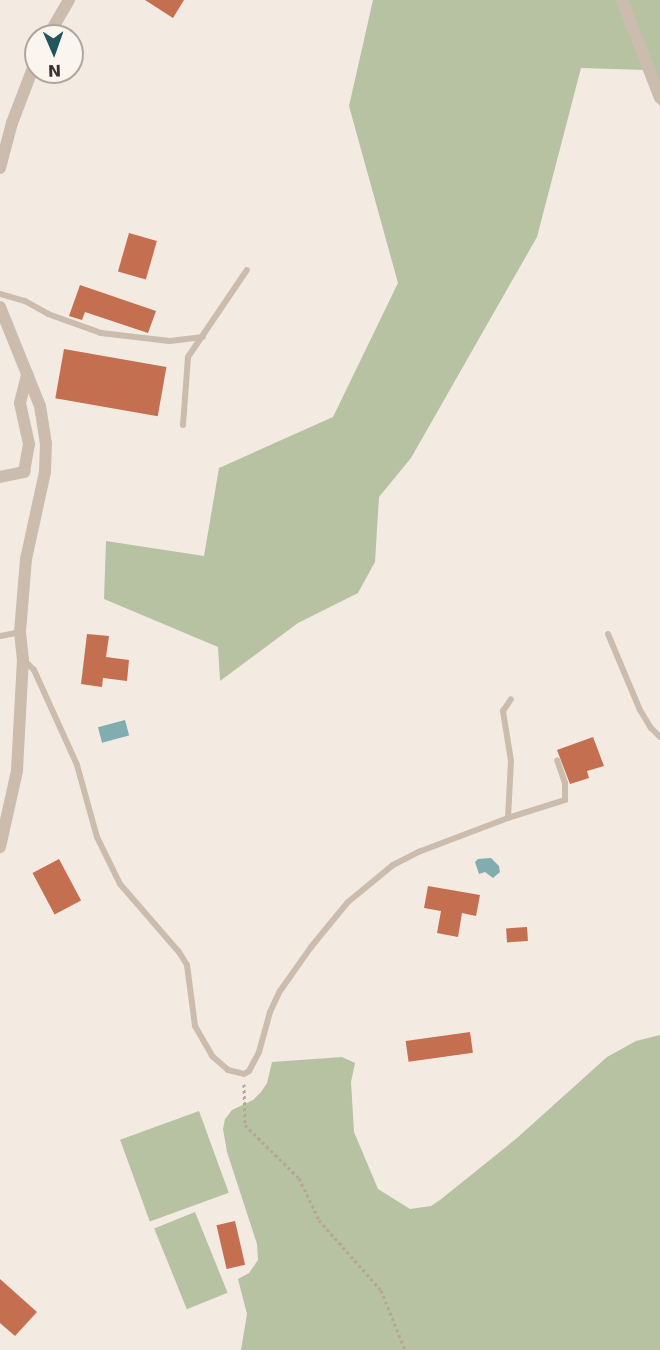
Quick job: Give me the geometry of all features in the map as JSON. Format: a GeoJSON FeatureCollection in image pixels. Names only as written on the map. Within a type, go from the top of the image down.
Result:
{"type":"FeatureCollection","features":[{"type":"Feature","properties":{"kind":"street"},"geometry":{"type":"LineString","coordinates":[[55,24],[69,0]]}},
{"type":"Feature","properties":{"kind":"street"},"geometry":{"type":"LineString","coordinates":[[622,0],[660,98]]}},
{"type":"Feature","properties":{"kind":"street"},"geometry":{"type":"LineString","coordinates":[[0,168],[12,123],[27,84]]}},
{"type":"Feature","properties":{"kind":"street"},"geometry":{"type":"LineString","coordinates":[[0,307],[40,406],[46,443],[45,472],[26,560],[20,632],[23,659],[17,771],[0,847]]}},
{"type":"Feature","properties":{"kind":"street"},"geometry":{"type":"LineString","coordinates":[[0,477],[24,471],[28,444],[20,404],[27,374]]}},
{"type":"Feature","properties":{"kind":"lane"},"geometry":{"type":"LineString","coordinates":[[183,425],[188,357],[247,270]]}},
{"type":"Feature","properties":{"kind":"lane"},"geometry":{"type":"LineString","coordinates":[[0,294],[24,301],[48,315],[101,333],[170,340],[203,337]]}},
{"type":"Feature","properties":{"kind":"lane"},"geometry":{"type":"LineString","coordinates":[[0,636],[20,632]]}},
{"type":"Feature","properties":{"kind":"lane"},"geometry":{"type":"LineString","coordinates":[[608,634],[640,710],[651,728],[660,737]]}},
{"type":"Feature","properties":{"kind":"lane"},"geometry":{"type":"LineString","coordinates":[[23,659],[34,670],[77,765],[97,837],[120,884],[179,952],[187,965],[195,1026],[212,1056],[228,1070],[244,1074],[249,1071],[259,1052],[267,1022],[280,991],[311,947],[348,902],[393,865],[508,818],[565,800],[565,783],[557,760]]}},
{"type":"Feature","properties":{"kind":"lane"},"geometry":{"type":"LineString","coordinates":[[508,818],[511,761],[503,711],[511,699]]}},
{"type":"Feature","properties":{"kind":"path"},"geometry":{"type":"LineString","coordinates":[[244,1074],[244,1125],[299,1178],[318,1220],[381,1290],[405,1350]]}},
{"type":"Feature","properties":{"kind":"green space"},"geometry":{"type":"Polygon","coordinates":[[[373,0],[660,0],[660,107],[645,70],[581,68],[537,237],[411,458],[379,497],[375,562],[358,593],[298,623],[220,681],[218,647],[104,599],[106,541],[204,556],[219,468],[333,417],[398,283],[349,106],[373,0]]]}},
{"type":"Feature","properties":{"kind":"green space"},"geometry":{"type":"Polygon","coordinates":[[[660,1035],[660,1350],[241,1350],[247,1314],[238,1279],[249,1273],[258,1260],[257,1244],[227,1152],[223,1129],[225,1119],[232,1110],[253,1100],[261,1092],[267,1083],[272,1062],[342,1057],[355,1063],[351,1082],[354,1132],[378,1189],[410,1209],[431,1206],[440,1200],[517,1138],[607,1057],[636,1041],[660,1035]]]}},
{"type":"Feature","properties":{"kind":"green space"},"geometry":{"type":"Polygon","coordinates":[[[199,1111],[229,1193],[150,1221],[120,1140],[199,1111]]]}},
{"type":"Feature","properties":{"kind":"green space"},"geometry":{"type":"Polygon","coordinates":[[[195,1212],[228,1293],[187,1309],[154,1228],[195,1212]]]}},
{"type":"Feature","properties":{"kind":"water"},"geometry":{"type":"Polygon","coordinates":[[[125,720],[129,735],[102,743],[98,727],[125,720]]]}},
{"type":"Feature","properties":{"kind":"water"},"geometry":{"type":"Polygon","coordinates":[[[491,858],[499,866],[500,872],[493,878],[485,872],[479,874],[475,862],[478,859],[491,858]]]}},
{"type":"Feature","properties":{"kind":"building"},"geometry":{"type":"Polygon","coordinates":[[[145,0],[184,0],[173,18],[145,0]]]}},
{"type":"Feature","properties":{"kind":"building"},"geometry":{"type":"Polygon","coordinates":[[[129,233],[157,241],[146,279],[118,271],[129,233]]]}},
{"type":"Feature","properties":{"kind":"building"},"geometry":{"type":"Polygon","coordinates":[[[80,285],[156,311],[148,333],[85,312],[82,320],[69,316],[80,285]]]}},
{"type":"Feature","properties":{"kind":"building"},"geometry":{"type":"Polygon","coordinates":[[[64,349],[166,367],[158,416],[55,398],[64,349]]]}},
{"type":"Feature","properties":{"kind":"building"},"geometry":{"type":"Polygon","coordinates":[[[87,634],[109,636],[106,657],[129,660],[127,681],[103,678],[102,687],[81,684],[87,634]]]}},
{"type":"Feature","properties":{"kind":"building"},"geometry":{"type":"Polygon","coordinates":[[[593,737],[604,766],[587,771],[589,778],[570,784],[557,750],[593,737]]]}},
{"type":"Feature","properties":{"kind":"building"},"geometry":{"type":"Polygon","coordinates":[[[59,859],[81,900],[55,915],[33,873],[59,859]]]}},
{"type":"Feature","properties":{"kind":"building"},"geometry":{"type":"Polygon","coordinates":[[[428,886],[480,895],[476,916],[462,913],[458,937],[437,933],[441,911],[424,908],[428,886]]]}},
{"type":"Feature","properties":{"kind":"building"},"geometry":{"type":"Polygon","coordinates":[[[527,927],[528,941],[507,942],[506,928],[527,927]]]}},
{"type":"Feature","properties":{"kind":"building"},"geometry":{"type":"Polygon","coordinates":[[[470,1032],[473,1053],[409,1062],[406,1041],[470,1032]]]}},
{"type":"Feature","properties":{"kind":"building"},"geometry":{"type":"Polygon","coordinates":[[[235,1221],[245,1265],[227,1269],[216,1225],[235,1221]]]}},
{"type":"Feature","properties":{"kind":"building"},"geometry":{"type":"Polygon","coordinates":[[[0,1279],[37,1312],[15,1336],[0,1323],[0,1279]]]}}]}
